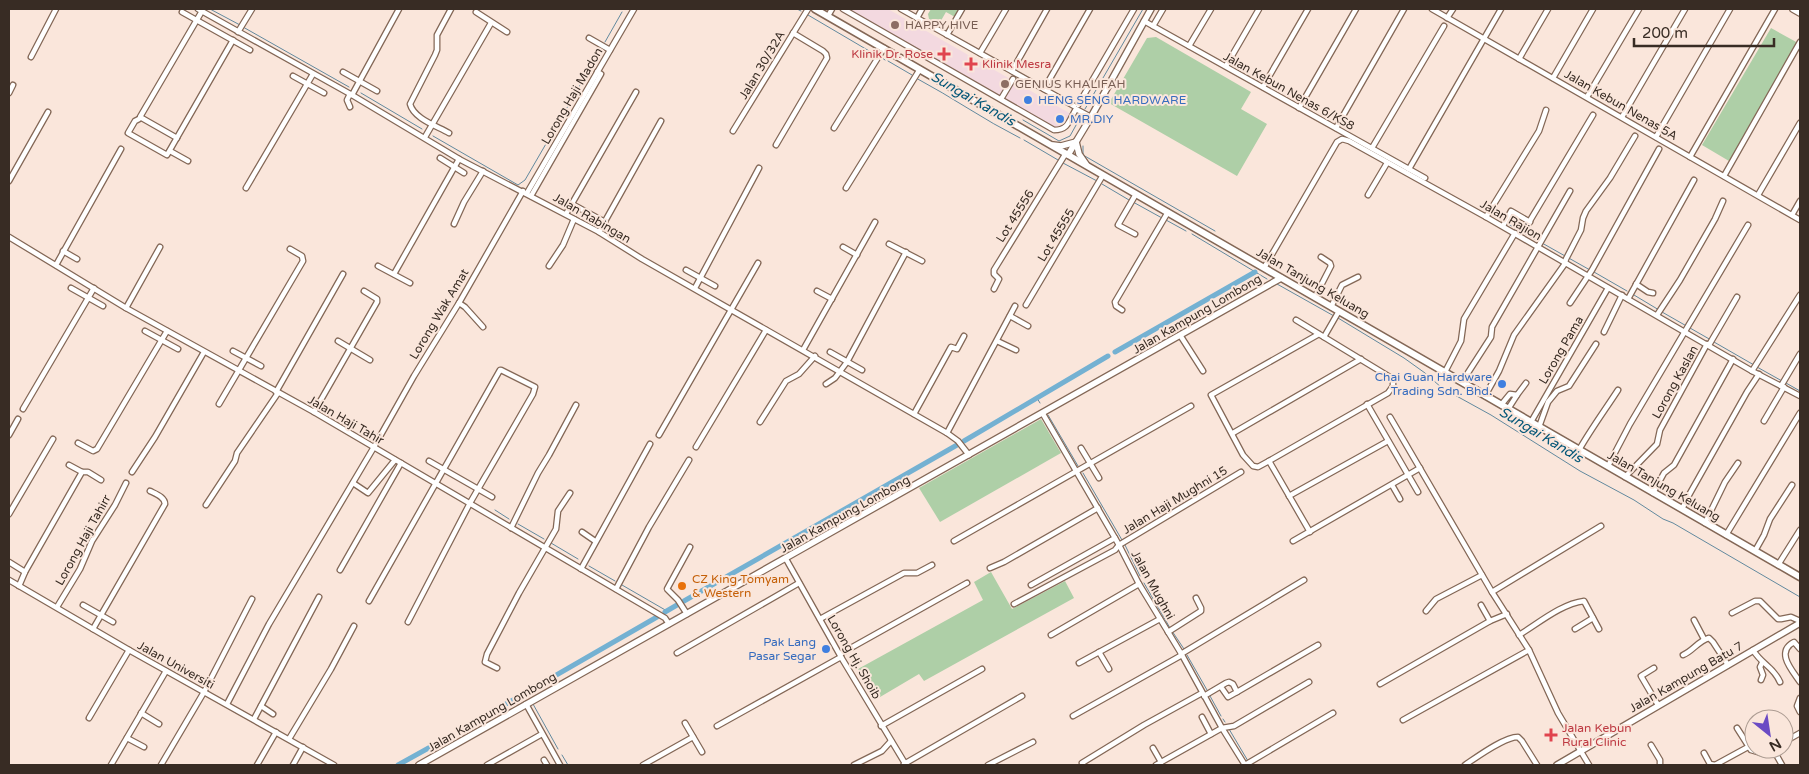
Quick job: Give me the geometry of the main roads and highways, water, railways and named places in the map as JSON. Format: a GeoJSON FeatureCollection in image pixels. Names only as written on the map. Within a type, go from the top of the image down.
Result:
{"type":"FeatureCollection","features":[{"type":"Feature","properties":{"kind":"main road","name":"Jalan Tanjung Keluang"},"geometry":{"type":"LineString","coordinates":[[814,9],[1104,175],[1133,199],[1167,213],[1264,268],[1331,307],[1336,315],[1464,379],[1501,405],[1533,419],[1539,427],[1579,450],[1610,463],[1705,523],[1757,549],[1778,565],[1800,578]]}},
{"type":"Feature","properties":{"kind":"waterway"},"geometry":{"type":"LineString","coordinates":[[210,9],[240,25]]}},
{"type":"Feature","properties":{"kind":"waterway","name":"Sungai Kandis"},"geometry":{"type":"LineString","coordinates":[[797,9],[801,11]]}},
{"type":"Feature","properties":{"kind":"waterway"},"geometry":{"type":"LineString","coordinates":[[1085,109],[1143,9]]}},
{"type":"Feature","properties":{"kind":"waterway"},"geometry":{"type":"LineString","coordinates":[[605,42],[622,12]]}},
{"type":"Feature","properties":{"kind":"waterway","name":"Sungai Kandis"},"geometry":{"type":"LineString","coordinates":[[808,15],[876,55]]}},
{"type":"Feature","properties":{"kind":"waterway"},"geometry":{"type":"LineString","coordinates":[[243,27],[349,87]]}},
{"type":"Feature","properties":{"kind":"waterway"},"geometry":{"type":"LineString","coordinates":[[433,136],[518,185],[525,180],[601,49]]}},
{"type":"Feature","properties":{"kind":"waterway","name":"Sungai Kandis"},"geometry":{"type":"LineString","coordinates":[[881,57],[885,60]]}},
{"type":"Feature","properties":{"kind":"waterway","name":"Sungai Kandis"},"geometry":{"type":"LineString","coordinates":[[888,61],[912,75]]}},
{"type":"Feature","properties":{"kind":"waterway","name":"Sungai Kandis"},"geometry":{"type":"LineString","coordinates":[[916,78],[1020,138]]}},
{"type":"Feature","properties":{"kind":"waterway"},"geometry":{"type":"LineString","coordinates":[[361,93],[422,129]]}},
{"type":"Feature","properties":{"kind":"waterway"},"geometry":{"type":"LineString","coordinates":[[1023,120],[1059,141],[1070,136],[1080,118]]}},
{"type":"Feature","properties":{"kind":"waterway","name":"Sungai Kandis"},"geometry":{"type":"LineString","coordinates":[[1024,140],[1058,160]]}},
{"type":"Feature","properties":{"kind":"waterway"},"geometry":{"type":"LineString","coordinates":[[1083,146],[1083,155],[1215,231]]}},
{"type":"Feature","properties":{"kind":"waterway","name":"Sungai Kandis"},"geometry":{"type":"LineString","coordinates":[[1063,163],[1097,181]]}},
{"type":"Feature","properties":{"kind":"waterway","name":"Sungai Kandis"},"geometry":{"type":"LineString","coordinates":[[1102,184],[1129,200]]}},
{"type":"Feature","properties":{"kind":"waterway","name":"Sungai Kandis"},"geometry":{"type":"LineString","coordinates":[[1133,202],[1162,218]]}},
{"type":"Feature","properties":{"kind":"waterway","name":"Sungai Kandis"},"geometry":{"type":"LineString","coordinates":[[1166,220],[1186,231]]}},
{"type":"Feature","properties":{"kind":"waterway"},"geometry":{"type":"LineString","coordinates":[[1508,224],[1538,241]]}},
{"type":"Feature","properties":{"kind":"waterway","name":"Sungai Kandis"},"geometry":{"type":"LineString","coordinates":[[1192,234],[1267,279]]}},
{"type":"Feature","properties":{"kind":"waterway"},"geometry":{"type":"LineString","coordinates":[[1542,243],[1590,270]]}},
{"type":"Feature","properties":{"kind":"waterway"},"geometry":{"type":"LineString","coordinates":[[1115,352],[1255,272]]}},
{"type":"Feature","properties":{"kind":"waterway"},"geometry":{"type":"LineString","coordinates":[[1594,272],[1627,291]]}},
{"type":"Feature","properties":{"kind":"waterway","name":"Sungai Kandis"},"geometry":{"type":"LineString","coordinates":[[1277,284],[1334,316]]}},
{"type":"Feature","properties":{"kind":"waterway"},"geometry":{"type":"LineString","coordinates":[[1634,295],[1659,310]]}},
{"type":"Feature","properties":{"kind":"waterway"},"geometry":{"type":"LineString","coordinates":[[1662,312],[1711,340]]}},
{"type":"Feature","properties":{"kind":"waterway","name":"Sungai Kandis"},"geometry":{"type":"LineString","coordinates":[[1338,318],[1404,358],[1442,388],[1491,415],[1580,471],[1634,500],[1663,519],[1800,597]]}},
{"type":"Feature","properties":{"kind":"waterway"},"geometry":{"type":"LineString","coordinates":[[1714,342],[1754,365]]}},
{"type":"Feature","properties":{"kind":"waterway"},"geometry":{"type":"LineString","coordinates":[[964,441],[1108,356]]}},
{"type":"Feature","properties":{"kind":"waterway"},"geometry":{"type":"LineString","coordinates":[[1757,367],[1782,381]]}},
{"type":"Feature","properties":{"kind":"waterway"},"geometry":{"type":"LineString","coordinates":[[1786,383],[1800,391]]}},
{"type":"Feature","properties":{"kind":"waterway"},"geometry":{"type":"LineString","coordinates":[[1037,398],[1040,403]]}},
{"type":"Feature","properties":{"kind":"waterway"},"geometry":{"type":"LineString","coordinates":[[1048,415],[1078,466]]}},
{"type":"Feature","properties":{"kind":"waterway"},"geometry":{"type":"LineString","coordinates":[[684,601],[957,445]]}},
{"type":"Feature","properties":{"kind":"waterway"},"geometry":{"type":"LineString","coordinates":[[1083,473],[1122,540]]}},
{"type":"Feature","properties":{"kind":"waterway"},"geometry":{"type":"LineString","coordinates":[[495,510],[509,519]]}},
{"type":"Feature","properties":{"kind":"waterway"},"geometry":{"type":"LineString","coordinates":[[518,524],[544,539]]}},
{"type":"Feature","properties":{"kind":"waterway"},"geometry":{"type":"LineString","coordinates":[[551,543],[578,559]]}},
{"type":"Feature","properties":{"kind":"waterway"},"geometry":{"type":"LineString","coordinates":[[1125,545],[1140,576]]}},
{"type":"Feature","properties":{"kind":"waterway"},"geometry":{"type":"LineString","coordinates":[[589,566],[615,581]]}},
{"type":"Feature","properties":{"kind":"waterway"},"geometry":{"type":"LineString","coordinates":[[1144,583],[1170,628]]}},
{"type":"Feature","properties":{"kind":"waterway"},"geometry":{"type":"LineString","coordinates":[[622,585],[667,611]]}},
{"type":"Feature","properties":{"kind":"waterway"},"geometry":{"type":"LineString","coordinates":[[665,612],[677,605]]}},
{"type":"Feature","properties":{"kind":"waterway"},"geometry":{"type":"LineString","coordinates":[[459,731],[657,617]]}},
{"type":"Feature","properties":{"kind":"waterway"},"geometry":{"type":"LineString","coordinates":[[1172,631],[1184,649]]}},
{"type":"Feature","properties":{"kind":"waterway"},"geometry":{"type":"LineString","coordinates":[[1187,655],[1207,690]]}},
{"type":"Feature","properties":{"kind":"waterway"},"geometry":{"type":"LineString","coordinates":[[1210,696],[1221,716]]}},
{"type":"Feature","properties":{"kind":"waterway"},"geometry":{"type":"LineString","coordinates":[[533,704],[558,749]]}},
{"type":"Feature","properties":{"kind":"waterway"},"geometry":{"type":"LineString","coordinates":[[1229,729],[1248,761]]}},
{"type":"Feature","properties":{"kind":"waterway"},"geometry":{"type":"LineString","coordinates":[[398,765],[452,735]]}},
{"type":"Feature","properties":{"kind":"waterway"},"geometry":{"type":"LineString","coordinates":[[562,755],[568,765]]}},
{"type":"Feature","properties":{"kind":"place","name":"HAPPY HIVE"},"geometry":{"type":"Point","coordinates":[895,25]}},
{"type":"Feature","properties":{"kind":"place","name":"Klinik Dr. Rose"},"geometry":{"type":"Point","coordinates":[944,54]}},
{"type":"Feature","properties":{"kind":"place","name":"Klinik Mesra"},"geometry":{"type":"Point","coordinates":[971,64]}},
{"type":"Feature","properties":{"kind":"place","name":"GENIUS KHALIFAH"},"geometry":{"type":"Point","coordinates":[1005,84]}},
{"type":"Feature","properties":{"kind":"place","name":"HENG SENG HARDWARE"},"geometry":{"type":"Point","coordinates":[1028,100]}},
{"type":"Feature","properties":{"kind":"place","name":"MR.DIY"},"geometry":{"type":"Point","coordinates":[1060,119]}},
{"type":"Feature","properties":{"kind":"place","name":"Chai Guan Hardware Trading Sdn. Bhd."},"geometry":{"type":"Point","coordinates":[1502,384]}},
{"type":"Feature","properties":{"kind":"place","name":"CZ King Tomyam & Western"},"geometry":{"type":"Point","coordinates":[682,586]}},
{"type":"Feature","properties":{"kind":"place","name":"Pak Lang Pasar Segar"},"geometry":{"type":"Point","coordinates":[826,649]}},
{"type":"Feature","properties":{"kind":"place","name":"Jalan Kebun Rural Clinic"},"geometry":{"type":"Point","coordinates":[1551,735]}}]}
